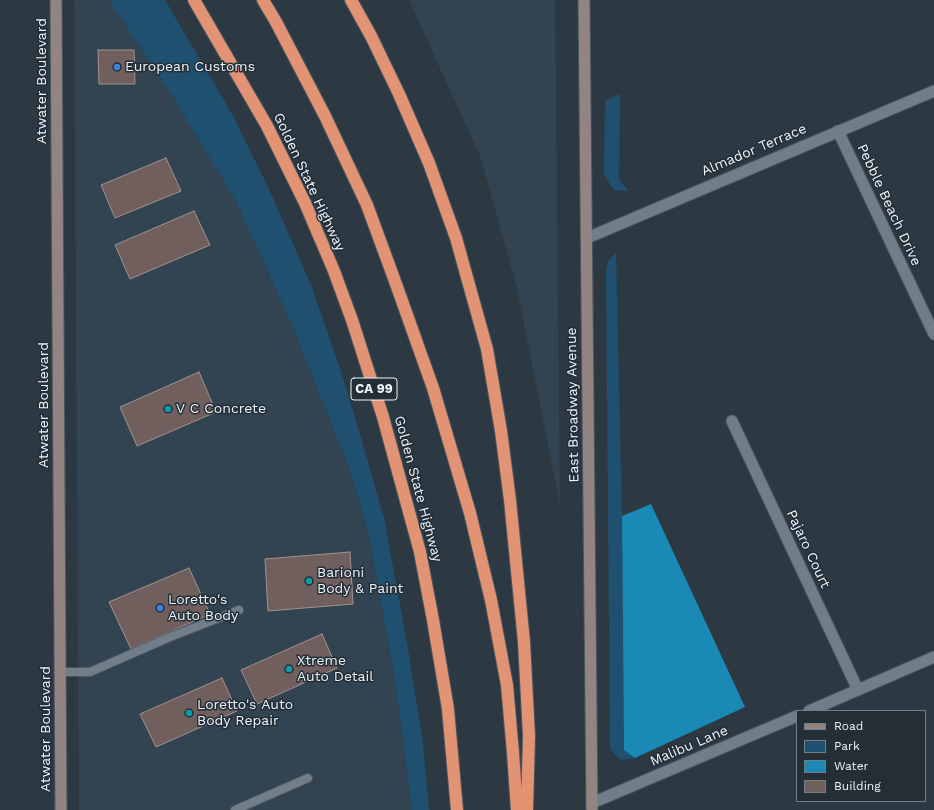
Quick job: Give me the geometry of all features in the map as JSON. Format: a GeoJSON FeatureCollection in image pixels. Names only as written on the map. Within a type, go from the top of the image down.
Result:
{"type":"FeatureCollection","features":[{"type":"Feature","properties":{"kind":"highway","name":"Golden State Highway"},"geometry":{"type":"LineString","coordinates":[[194,0],[267,126],[305,203],[334,271],[352,320],[383,417],[420,552],[432,612],[448,709],[457,810]]}},
{"type":"Feature","properties":{"kind":"highway"},"geometry":{"type":"LineString","coordinates":[[263,0],[325,116],[367,205],[433,388],[470,512],[492,600],[507,685],[517,810]]}},
{"type":"Feature","properties":{"kind":"highway"},"geometry":{"type":"LineString","coordinates":[[351,0],[371,36],[399,94],[429,163],[456,238],[486,349],[501,431],[510,500],[523,634],[529,736],[527,810]]}},
{"type":"Feature","properties":{"kind":"main road","name":"Atwater Boulevard"},"geometry":{"type":"LineString","coordinates":[[56,0],[61,810]]}},
{"type":"Feature","properties":{"kind":"main road","name":"East Broadway Avenue"},"geometry":{"type":"LineString","coordinates":[[584,0],[592,806]]}},
{"type":"Feature","properties":{"kind":"street","name":"Almador Terrace"},"geometry":{"type":"LineString","coordinates":[[587,238],[934,91]]}},
{"type":"Feature","properties":{"kind":"street","name":"Pebble Beach Drive"},"geometry":{"type":"LineString","coordinates":[[838,131],[934,334]]}},
{"type":"Feature","properties":{"kind":"street","name":"Pajaro Court"},"geometry":{"type":"LineString","coordinates":[[732,421],[858,690]]}},
{"type":"Feature","properties":{"kind":"street"},"geometry":{"type":"LineString","coordinates":[[811,710],[934,657]]}},
{"type":"Feature","properties":{"kind":"street","name":"Malibu Lane"},"geometry":{"type":"LineString","coordinates":[[592,806],[796,716]]}},
{"type":"Feature","properties":{"kind":"lane"},"geometry":{"type":"LineString","coordinates":[[60,672],[90,672],[170,637],[239,610]]}},
{"type":"Feature","properties":{"kind":"lane"},"geometry":{"type":"LineString","coordinates":[[235,810],[308,778]]}},
{"type":"Feature","properties":{"kind":"shaded area"},"geometry":{"type":"Polygon","coordinates":[[[74,0],[109,0],[171,94],[237,203],[291,323],[351,473],[368,530],[395,680],[412,810],[79,810],[74,0]]]}},
{"type":"Feature","properties":{"kind":"shaded area"},"geometry":{"type":"Polygon","coordinates":[[[409,0],[555,0],[560,505],[517,288],[480,156],[409,0]]]}},
{"type":"Feature","properties":{"kind":"green space"},"geometry":{"type":"Polygon","coordinates":[[[109,0],[165,0],[232,114],[269,189],[311,285],[340,368],[384,518],[407,643],[423,743],[429,810],[412,810],[395,680],[368,530],[351,473],[291,323],[237,203],[171,94],[109,0]]]}},
{"type":"Feature","properties":{"kind":"green space"},"geometry":{"type":"Polygon","coordinates":[[[620,94],[619,180],[629,191],[614,190],[604,175],[605,101],[620,94]]]}},
{"type":"Feature","properties":{"kind":"green space"},"geometry":{"type":"Polygon","coordinates":[[[616,253],[622,516],[624,749],[635,758],[621,760],[610,749],[606,273],[608,261],[616,253]]]}},
{"type":"Feature","properties":{"kind":"water"},"geometry":{"type":"Polygon","coordinates":[[[651,504],[745,707],[635,758],[624,750],[622,516],[651,504]]]}},
{"type":"Feature","properties":{"kind":"building","name":"European Customs"},"geometry":{"type":"Polygon","coordinates":[[[98,50],[134,50],[135,84],[99,84],[98,50]]]}},
{"type":"Feature","properties":{"kind":"building"},"geometry":{"type":"Polygon","coordinates":[[[166,158],[181,191],[115,218],[101,185],[166,158]]]}},
{"type":"Feature","properties":{"kind":"building"},"geometry":{"type":"Polygon","coordinates":[[[194,211],[210,245],[130,279],[115,245],[194,211]]]}},
{"type":"Feature","properties":{"kind":"building","name":"V C Concrete"},"geometry":{"type":"Polygon","coordinates":[[[199,372],[216,412],[137,446],[120,407],[199,372]]]}},
{"type":"Feature","properties":{"kind":"building","name":"Barioni Body & Paint"},"geometry":{"type":"Polygon","coordinates":[[[350,552],[353,604],[268,611],[265,559],[350,552]]]}},
{"type":"Feature","properties":{"kind":"building","name":"Loretto's Auto Body"},"geometry":{"type":"Polygon","coordinates":[[[189,568],[210,614],[131,649],[109,602],[189,568]]]}},
{"type":"Feature","properties":{"kind":"building","name":"Xtreme Auto Detail"},"geometry":{"type":"Polygon","coordinates":[[[322,634],[337,668],[257,704],[241,670],[322,634]]]}},
{"type":"Feature","properties":{"kind":"building","name":"Loretto's Auto Body Repair"},"geometry":{"type":"Polygon","coordinates":[[[222,678],[237,711],[156,747],[140,714],[222,678]]]}},
{"type":"Feature","properties":{"kind":"place","name":"European Customs"},"geometry":{"type":"Point","coordinates":[117,67]}},
{"type":"Feature","properties":{"kind":"place","name":"V C Concrete"},"geometry":{"type":"Point","coordinates":[168,409]}},
{"type":"Feature","properties":{"kind":"place","name":"Barioni Body & Paint"},"geometry":{"type":"Point","coordinates":[309,581]}},
{"type":"Feature","properties":{"kind":"place","name":"Loretto's Auto Body"},"geometry":{"type":"Point","coordinates":[160,608]}},
{"type":"Feature","properties":{"kind":"place","name":"Xtreme Auto Detail"},"geometry":{"type":"Point","coordinates":[289,669]}},
{"type":"Feature","properties":{"kind":"place","name":"Loretto's Auto Body Repair"},"geometry":{"type":"Point","coordinates":[189,713]}}]}
